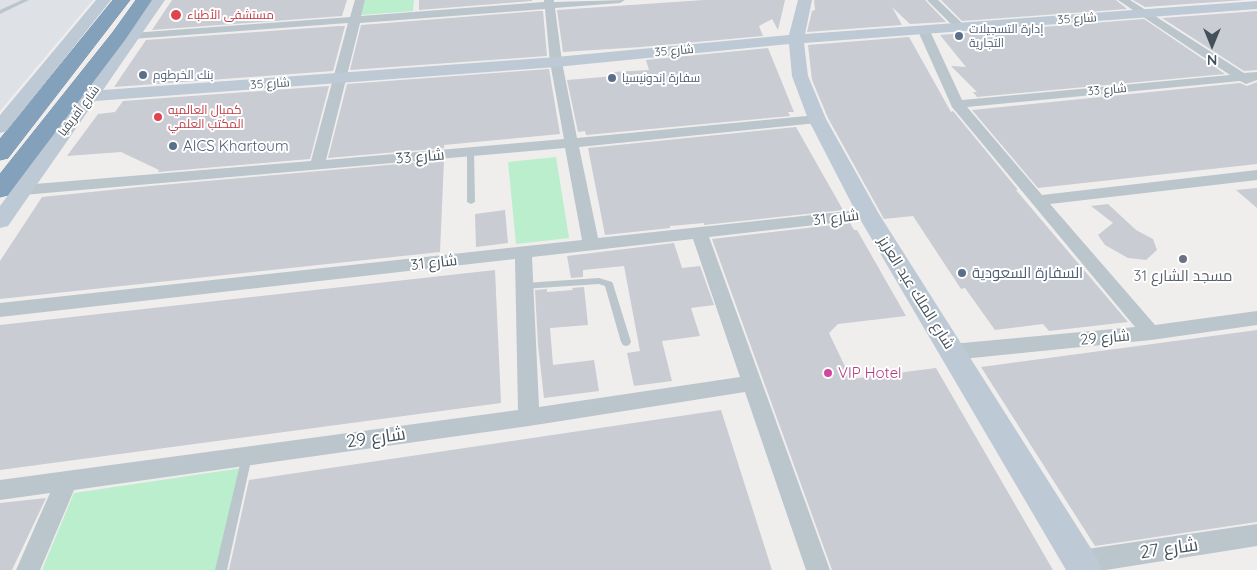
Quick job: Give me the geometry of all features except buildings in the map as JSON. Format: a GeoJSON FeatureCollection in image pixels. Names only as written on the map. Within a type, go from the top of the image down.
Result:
{"type":"FeatureCollection","features":[{"type":"Feature","properties":{"kind":"highway"},"geometry":{"type":"LineString","coordinates":[[0,153],[122,0]]}},
{"type":"Feature","properties":{"kind":"highway","name":"شارع أفريقيا"},"geometry":{"type":"LineString","coordinates":[[0,190],[119,36],[144,0]]}},
{"type":"Feature","properties":{"kind":"street"},"geometry":{"type":"LineString","coordinates":[[0,127],[104,0]]}},
{"type":"Feature","properties":{"kind":"street","name":"شارع أفريقيا"},"geometry":{"type":"LineString","coordinates":[[0,221],[158,0]]}},
{"type":"Feature","properties":{"kind":"street"},"geometry":{"type":"LineString","coordinates":[[317,166],[360,0]]}},
{"type":"Feature","properties":{"kind":"street"},"geometry":{"type":"LineString","coordinates":[[132,36],[354,21],[549,2],[620,0]]}},
{"type":"Feature","properties":{"kind":"street","name":"شارع الملك عبد العزيز"},"geometry":{"type":"LineString","coordinates":[[805,0],[796,39],[800,76],[817,118],[868,214],[1083,566]]}},
{"type":"Feature","properties":{"kind":"street"},"geometry":{"type":"LineString","coordinates":[[932,0],[961,28]]}},
{"type":"Feature","properties":{"kind":"street"},"geometry":{"type":"LineString","coordinates":[[1123,0],[1257,87]]}},
{"type":"Feature","properties":{"kind":"street"},"geometry":{"type":"LineString","coordinates":[[414,16],[416,1]]}},
{"type":"Feature","properties":{"kind":"street"},"geometry":{"type":"LineString","coordinates":[[549,2],[556,62],[592,246]]}},
{"type":"Feature","properties":{"kind":"street","name":"شارع 35"},"geometry":{"type":"LineString","coordinates":[[90,96],[340,79],[556,62],[796,39],[1257,5]]}},
{"type":"Feature","properties":{"kind":"street"},"geometry":{"type":"LineString","coordinates":[[924,31],[957,104],[1151,333]]}},
{"type":"Feature","properties":{"kind":"street","name":"شارع 33"},"geometry":{"type":"LineString","coordinates":[[957,104],[1257,76]]}},
{"type":"Feature","properties":{"kind":"street","name":"شارع 33"},"geometry":{"type":"LineString","coordinates":[[22,190],[572,143],[817,118]]}},
{"type":"Feature","properties":{"kind":"street"},"geometry":{"type":"LineString","coordinates":[[1038,200],[1257,175]]}},
{"type":"Feature","properties":{"kind":"street","name":"شارع 31"},"geometry":{"type":"LineString","coordinates":[[0,310],[868,214]]}},
{"type":"Feature","properties":{"kind":"street"},"geometry":{"type":"LineString","coordinates":[[700,234],[818,570]]}},
{"type":"Feature","properties":{"kind":"street"},"geometry":{"type":"LineString","coordinates":[[523,253],[529,417]]}},
{"type":"Feature","properties":{"kind":"street","name":"شارع 29"},"geometry":{"type":"LineString","coordinates":[[952,352],[1151,333],[1257,318]]}},
{"type":"Feature","properties":{"kind":"street","name":"شارع 29"},"geometry":{"type":"LineString","coordinates":[[0,490],[529,417],[752,383]]}},
{"type":"Feature","properties":{"kind":"street"},"geometry":{"type":"LineString","coordinates":[[28,570],[67,480]]}},
{"type":"Feature","properties":{"kind":"street","name":"شارع 27"},"geometry":{"type":"LineString","coordinates":[[1083,566],[1257,536]]}},
{"type":"Feature","properties":{"kind":"lane"},"geometry":{"type":"LineString","coordinates":[[0,12],[26,0]]}},
{"type":"Feature","properties":{"kind":"lane"},"geometry":{"type":"LineString","coordinates":[[470,152],[472,202]]}},
{"type":"Feature","properties":{"kind":"lane"},"geometry":{"type":"LineString","coordinates":[[524,286],[598,281],[609,284],[626,342]]}},
{"type":"Feature","properties":{"kind":"lane"},"geometry":{"type":"LineString","coordinates":[[220,570],[247,456]]}},
{"type":"Feature","properties":{"kind":"shaded area"},"geometry":{"type":"Polygon","coordinates":[[[0,0],[93,0],[0,111],[0,0]]]}},
{"type":"Feature","properties":{"kind":"green space"},"geometry":{"type":"Polygon","coordinates":[[[365,0],[414,0],[413,11],[361,15],[365,0]]]}},
{"type":"Feature","properties":{"kind":"green space"},"geometry":{"type":"Polygon","coordinates":[[[556,157],[569,238],[516,244],[508,162],[556,157]]]}},
{"type":"Feature","properties":{"kind":"green space"},"geometry":{"type":"Polygon","coordinates":[[[242,468],[217,570],[42,570],[74,493],[242,468]]]}},
{"type":"Feature","properties":{"kind":"place","name":"مستشفی الأطباء"},"geometry":{"type":"Point","coordinates":[176,15]}},
{"type":"Feature","properties":{"kind":"place","name":"إدارة التسجيلات التجارية"},"geometry":{"type":"Point","coordinates":[959,36]}},
{"type":"Feature","properties":{"kind":"place","name":"بنك الخرطوم"},"geometry":{"type":"Point","coordinates":[143,75]}},
{"type":"Feature","properties":{"kind":"place","name":"سفارة إندونيسيا"},"geometry":{"type":"Point","coordinates":[612,78]}},
{"type":"Feature","properties":{"kind":"place","name":"كمبال العالميه المكتب العلمي"},"geometry":{"type":"Point","coordinates":[158,117]}},
{"type":"Feature","properties":{"kind":"place","name":"AICS Khartoum"},"geometry":{"type":"Point","coordinates":[173,146]}},
{"type":"Feature","properties":{"kind":"place","name":"مسجد الشارع 31"},"geometry":{"type":"Point","coordinates":[1183,259]}},
{"type":"Feature","properties":{"kind":"place","name":"السفارة السعودية"},"geometry":{"type":"Point","coordinates":[962,273]}},
{"type":"Feature","properties":{"kind":"place","name":"VIP Hotel"},"geometry":{"type":"Point","coordinates":[828,373]}}]}
